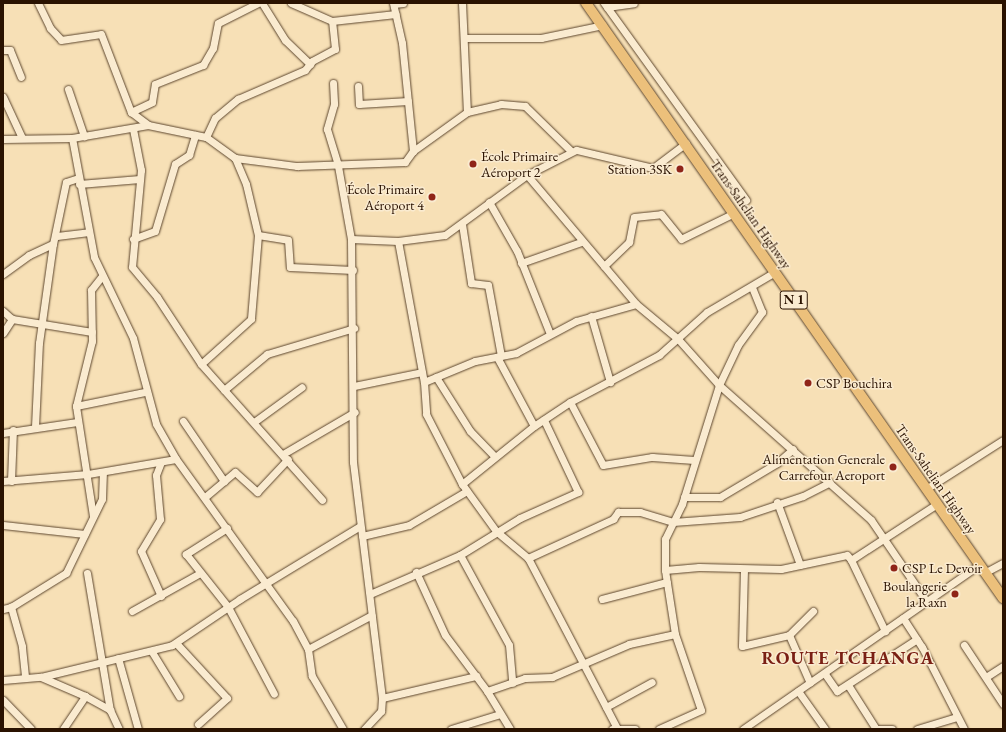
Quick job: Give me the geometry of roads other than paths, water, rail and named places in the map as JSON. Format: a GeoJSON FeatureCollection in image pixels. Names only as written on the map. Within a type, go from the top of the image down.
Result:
{"type":"FeatureCollection","features":[{"type":"Feature","properties":{"kind":"highway","name":"Trans-Sahelian Highway"},"geometry":{"type":"LineString","coordinates":[[586,3],[1003,598]]}},
{"type":"Feature","properties":{"kind":"street"},"geometry":{"type":"LineString","coordinates":[[38,3],[50,28],[61,40],[101,34],[131,112],[148,125],[206,137],[235,158],[297,166],[338,166],[362,161],[405,162],[413,151],[467,112],[502,104],[525,106],[571,151]]}},
{"type":"Feature","properties":{"kind":"street"},"geometry":{"type":"LineString","coordinates":[[131,112],[152,102],[155,84],[203,65],[213,48],[218,23],[258,3]]}},
{"type":"Feature","properties":{"kind":"street"},"geometry":{"type":"LineString","coordinates":[[262,3],[285,40],[310,64]]}},
{"type":"Feature","properties":{"kind":"street"},"geometry":{"type":"LineString","coordinates":[[291,3],[332,20],[396,14]]}},
{"type":"Feature","properties":{"kind":"street"},"geometry":{"type":"LineString","coordinates":[[403,3],[394,4],[408,101],[413,151]]}},
{"type":"Feature","properties":{"kind":"street"},"geometry":{"type":"LineString","coordinates":[[462,3],[465,38],[467,112]]}},
{"type":"Feature","properties":{"kind":"street"},"geometry":{"type":"LineString","coordinates":[[606,5],[634,3]]}},
{"type":"Feature","properties":{"kind":"street"},"geometry":{"type":"LineString","coordinates":[[606,5],[746,200]]}},
{"type":"Feature","properties":{"kind":"street"},"geometry":{"type":"LineString","coordinates":[[206,137],[215,118],[238,99],[305,70],[310,64],[336,49],[332,20]]}},
{"type":"Feature","properties":{"kind":"street"},"geometry":{"type":"LineString","coordinates":[[465,38],[541,38],[603,26]]}},
{"type":"Feature","properties":{"kind":"street"},"geometry":{"type":"LineString","coordinates":[[3,50],[10,50],[21,77]]}},
{"type":"Feature","properties":{"kind":"street"},"geometry":{"type":"LineString","coordinates":[[333,83],[334,104],[327,129],[338,166],[351,239],[353,270],[355,412],[353,462],[382,698],[381,711],[364,729]]}},
{"type":"Feature","properties":{"kind":"street"},"geometry":{"type":"LineString","coordinates":[[358,86],[359,104],[408,101]]}},
{"type":"Feature","properties":{"kind":"street"},"geometry":{"type":"LineString","coordinates":[[68,89],[84,136]]}},
{"type":"Feature","properties":{"kind":"street"},"geometry":{"type":"LineString","coordinates":[[3,97],[22,138]]}},
{"type":"Feature","properties":{"kind":"street"},"geometry":{"type":"LineString","coordinates":[[3,139],[72,138],[133,129],[148,125]]}},
{"type":"Feature","properties":{"kind":"street"},"geometry":{"type":"LineString","coordinates":[[133,129],[140,160],[140,179],[133,239],[132,267],[157,297],[201,364],[286,457],[322,500]]}},
{"type":"Feature","properties":{"kind":"street"},"geometry":{"type":"LineString","coordinates":[[133,239],[155,231],[175,164],[189,155],[195,135]]}},
{"type":"Feature","properties":{"kind":"street"},"geometry":{"type":"LineString","coordinates":[[72,138],[89,232],[102,276],[133,338],[145,392],[156,424],[176,459],[205,497],[267,585],[308,649],[312,676],[343,729]]}},
{"type":"Feature","properties":{"kind":"street"},"geometry":{"type":"LineString","coordinates":[[351,239],[398,241],[433,238],[462,224],[489,202],[527,175],[571,151],[582,150],[653,168],[686,144]]}},
{"type":"Feature","properties":{"kind":"street"},"geometry":{"type":"LineString","coordinates":[[201,364],[251,319],[258,235],[246,184],[235,158]]}},
{"type":"Feature","properties":{"kind":"street"},"geometry":{"type":"LineString","coordinates":[[527,175],[581,242],[604,266],[636,304],[678,339],[719,385],[793,449],[871,520],[927,602]]}},
{"type":"Feature","properties":{"kind":"street"},"geometry":{"type":"LineString","coordinates":[[35,427],[42,326],[52,244],[57,236],[66,182],[140,179]]}},
{"type":"Feature","properties":{"kind":"street"},"geometry":{"type":"LineString","coordinates":[[489,202],[521,263],[550,334]]}},
{"type":"Feature","properties":{"kind":"street"},"geometry":{"type":"LineString","coordinates":[[604,266],[629,242],[634,217],[661,214],[681,239],[734,213]]}},
{"type":"Feature","properties":{"kind":"street"},"geometry":{"type":"LineString","coordinates":[[462,224],[471,283],[488,285],[499,356],[534,426]]}},
{"type":"Feature","properties":{"kind":"street"},"geometry":{"type":"LineString","coordinates":[[57,236],[89,232]]}},
{"type":"Feature","properties":{"kind":"street"},"geometry":{"type":"LineString","coordinates":[[258,235],[288,240],[290,267],[353,270]]}},
{"type":"Feature","properties":{"kind":"street"},"geometry":{"type":"LineString","coordinates":[[398,241],[424,382],[426,414],[462,484],[496,531],[528,558],[586,664],[615,729],[634,729]]}},
{"type":"Feature","properties":{"kind":"street"},"geometry":{"type":"LineString","coordinates":[[521,263],[581,242]]}},
{"type":"Feature","properties":{"kind":"street"},"geometry":{"type":"LineString","coordinates":[[3,274],[29,255],[52,244]]}},
{"type":"Feature","properties":{"kind":"street"},"geometry":{"type":"LineString","coordinates":[[462,484],[494,456],[534,426],[570,402],[659,355],[707,312],[752,287],[775,272]]}},
{"type":"Feature","properties":{"kind":"street"},"geometry":{"type":"LineString","coordinates":[[93,516],[85,474],[76,406],[92,332],[92,290],[102,276]]}},
{"type":"Feature","properties":{"kind":"street"},"geometry":{"type":"LineString","coordinates":[[659,729],[701,710],[675,634],[665,570],[665,539],[684,497],[694,460],[719,385],[738,346],[763,310],[752,287]]}},
{"type":"Feature","properties":{"kind":"street"},"geometry":{"type":"LineString","coordinates":[[424,382],[499,356],[526,349],[550,334],[591,316],[636,304]]}},
{"type":"Feature","properties":{"kind":"street"},"geometry":{"type":"LineString","coordinates":[[3,311],[12,319],[42,326],[92,332]]}},
{"type":"Feature","properties":{"kind":"street"},"geometry":{"type":"LineString","coordinates":[[591,316],[610,382]]}},
{"type":"Feature","properties":{"kind":"street"},"geometry":{"type":"LineString","coordinates":[[3,333],[12,319]]}},
{"type":"Feature","properties":{"kind":"street"},"geometry":{"type":"LineString","coordinates":[[224,390],[267,354],[354,328]]}},
{"type":"Feature","properties":{"kind":"street"},"geometry":{"type":"LineString","coordinates":[[354,386],[422,372]]}},
{"type":"Feature","properties":{"kind":"street"},"geometry":{"type":"LineString","coordinates":[[436,377],[461,420],[494,456]]}},
{"type":"Feature","properties":{"kind":"street"},"geometry":{"type":"LineString","coordinates":[[254,422],[302,387]]}},
{"type":"Feature","properties":{"kind":"street"},"geometry":{"type":"LineString","coordinates":[[76,406],[145,392]]}},
{"type":"Feature","properties":{"kind":"street"},"geometry":{"type":"LineString","coordinates":[[570,402],[603,465],[652,457],[694,460]]}},
{"type":"Feature","properties":{"kind":"street"},"geometry":{"type":"LineString","coordinates":[[205,497],[237,472],[252,492],[257,492],[286,457],[355,412]]}},
{"type":"Feature","properties":{"kind":"street"},"geometry":{"type":"LineString","coordinates":[[370,594],[416,572],[460,555],[496,531],[579,490],[544,420]]}},
{"type":"Feature","properties":{"kind":"street"},"geometry":{"type":"LineString","coordinates":[[184,421],[224,481]]}},
{"type":"Feature","properties":{"kind":"street"},"geometry":{"type":"LineString","coordinates":[[3,433],[13,430],[77,422]]}},
{"type":"Feature","properties":{"kind":"street"},"geometry":{"type":"LineString","coordinates":[[11,480],[13,430]]}},
{"type":"Feature","properties":{"kind":"street"},"geometry":{"type":"LineString","coordinates":[[926,489],[1003,440]]}},
{"type":"Feature","properties":{"kind":"street"},"geometry":{"type":"LineString","coordinates":[[684,497],[720,497],[777,463],[793,449]]}},
{"type":"Feature","properties":{"kind":"street"},"geometry":{"type":"LineString","coordinates":[[3,481],[103,472],[176,459]]}},
{"type":"Feature","properties":{"kind":"street"},"geometry":{"type":"LineString","coordinates":[[161,462],[156,475],[160,519],[141,551],[161,596]]}},
{"type":"Feature","properties":{"kind":"street"},"geometry":{"type":"LineString","coordinates":[[3,609],[11,607],[63,576],[85,534],[103,494],[103,472]]}},
{"type":"Feature","properties":{"kind":"street"},"geometry":{"type":"LineString","coordinates":[[528,558],[613,519],[618,512],[640,512],[673,522],[740,517],[777,502],[804,496],[830,482]]}},
{"type":"Feature","properties":{"kind":"street"},"geometry":{"type":"LineString","coordinates":[[362,536],[409,526],[467,491]]}},
{"type":"Feature","properties":{"kind":"street"},"geometry":{"type":"LineString","coordinates":[[777,502],[800,565]]}},
{"type":"Feature","properties":{"kind":"street"},"geometry":{"type":"LineString","coordinates":[[852,560],[937,504]]}},
{"type":"Feature","properties":{"kind":"street"},"geometry":{"type":"LineString","coordinates":[[3,525],[85,534]]}},
{"type":"Feature","properties":{"kind":"street"},"geometry":{"type":"LineString","coordinates":[[3,680],[25,676],[41,677],[101,661],[152,652],[176,643],[228,607],[267,585],[360,526]]}},
{"type":"Feature","properties":{"kind":"street"},"geometry":{"type":"LineString","coordinates":[[227,528],[186,552],[200,573],[228,607],[274,694]]}},
{"type":"Feature","properties":{"kind":"street"},"geometry":{"type":"LineString","coordinates":[[665,570],[744,569],[800,565],[847,554],[852,560],[885,631]]}},
{"type":"Feature","properties":{"kind":"street"},"geometry":{"type":"LineString","coordinates":[[460,555],[509,645],[512,683]]}},
{"type":"Feature","properties":{"kind":"street"},"geometry":{"type":"LineString","coordinates":[[743,729],[825,674],[927,602],[982,569],[1003,563]]}},
{"type":"Feature","properties":{"kind":"street"},"geometry":{"type":"LineString","coordinates":[[744,569],[742,646],[790,635],[813,611]]}},
{"type":"Feature","properties":{"kind":"street"},"geometry":{"type":"LineString","coordinates":[[416,572],[445,635],[487,691],[510,729]]}},
{"type":"Feature","properties":{"kind":"street"},"geometry":{"type":"LineString","coordinates":[[87,573],[110,710],[119,729]]}},
{"type":"Feature","properties":{"kind":"street"},"geometry":{"type":"LineString","coordinates":[[132,611],[200,573]]}},
{"type":"Feature","properties":{"kind":"street"},"geometry":{"type":"LineString","coordinates":[[602,599],[667,582]]}},
{"type":"Feature","properties":{"kind":"street"},"geometry":{"type":"LineString","coordinates":[[11,607],[22,646],[25,676]]}},
{"type":"Feature","properties":{"kind":"street"},"geometry":{"type":"LineString","coordinates":[[308,649],[372,615]]}},
{"type":"Feature","properties":{"kind":"street"},"geometry":{"type":"LineString","coordinates":[[903,618],[917,639],[964,729]]}},
{"type":"Feature","properties":{"kind":"street"},"geometry":{"type":"LineString","coordinates":[[487,691],[530,677],[552,677],[586,664],[629,644],[675,634]]}},
{"type":"Feature","properties":{"kind":"street"},"geometry":{"type":"LineString","coordinates":[[790,635],[810,683]]}},
{"type":"Feature","properties":{"kind":"street"},"geometry":{"type":"LineString","coordinates":[[825,674],[836,691],[848,685],[917,639]]}},
{"type":"Feature","properties":{"kind":"street"},"geometry":{"type":"LineString","coordinates":[[176,643],[227,698],[198,724]]}},
{"type":"Feature","properties":{"kind":"street"},"geometry":{"type":"LineString","coordinates":[[964,645],[1003,704]]}},
{"type":"Feature","properties":{"kind":"street"},"geometry":{"type":"LineString","coordinates":[[152,652],[180,696]]}},
{"type":"Feature","properties":{"kind":"street"},"geometry":{"type":"LineString","coordinates":[[118,658],[138,729]]}},
{"type":"Feature","properties":{"kind":"street"},"geometry":{"type":"LineString","coordinates":[[986,677],[1003,666]]}},
{"type":"Feature","properties":{"kind":"street"},"geometry":{"type":"LineString","coordinates":[[382,698],[476,676]]}},
{"type":"Feature","properties":{"kind":"street"},"geometry":{"type":"LineString","coordinates":[[41,677],[85,696],[110,710]]}},
{"type":"Feature","properties":{"kind":"street"},"geometry":{"type":"LineString","coordinates":[[606,706],[652,682]]}},
{"type":"Feature","properties":{"kind":"street"},"geometry":{"type":"LineString","coordinates":[[848,685],[877,729],[892,729]]}},
{"type":"Feature","properties":{"kind":"street"},"geometry":{"type":"LineString","coordinates":[[798,691],[825,729]]}},
{"type":"Feature","properties":{"kind":"street"},"geometry":{"type":"LineString","coordinates":[[62,729],[85,696]]}},
{"type":"Feature","properties":{"kind":"street"},"geometry":{"type":"LineString","coordinates":[[3,700],[31,729]]}},
{"type":"Feature","properties":{"kind":"street"},"geometry":{"type":"LineString","coordinates":[[452,729],[500,714]]}},
{"type":"Feature","properties":{"kind":"street"},"geometry":{"type":"LineString","coordinates":[[917,729],[957,717]]}},
{"type":"Feature","properties":{"kind":"place","name":"École Primaire Aéroport 2"},"geometry":{"type":"Point","coordinates":[473,164]}},
{"type":"Feature","properties":{"kind":"place","name":"Station 3SK"},"geometry":{"type":"Point","coordinates":[680,169]}},
{"type":"Feature","properties":{"kind":"place","name":"École Primaire Aéroport 4"},"geometry":{"type":"Point","coordinates":[432,197]}},
{"type":"Feature","properties":{"kind":"place","name":"CSP Bouchira"},"geometry":{"type":"Point","coordinates":[808,383]}},
{"type":"Feature","properties":{"kind":"place","name":"Alimentation Generale Carrefour Aeroport"},"geometry":{"type":"Point","coordinates":[893,467]}},
{"type":"Feature","properties":{"kind":"place","name":"CSP Le Devoir"},"geometry":{"type":"Point","coordinates":[894,568]}},
{"type":"Feature","properties":{"kind":"place","name":"Boulangerie la Raxn"},"geometry":{"type":"Point","coordinates":[955,594]}},
{"type":"Feature","properties":{"kind":"district","name":"ROUTE TCHANGA"},"geometry":{"type":"Point","coordinates":[848,658]}}]}
